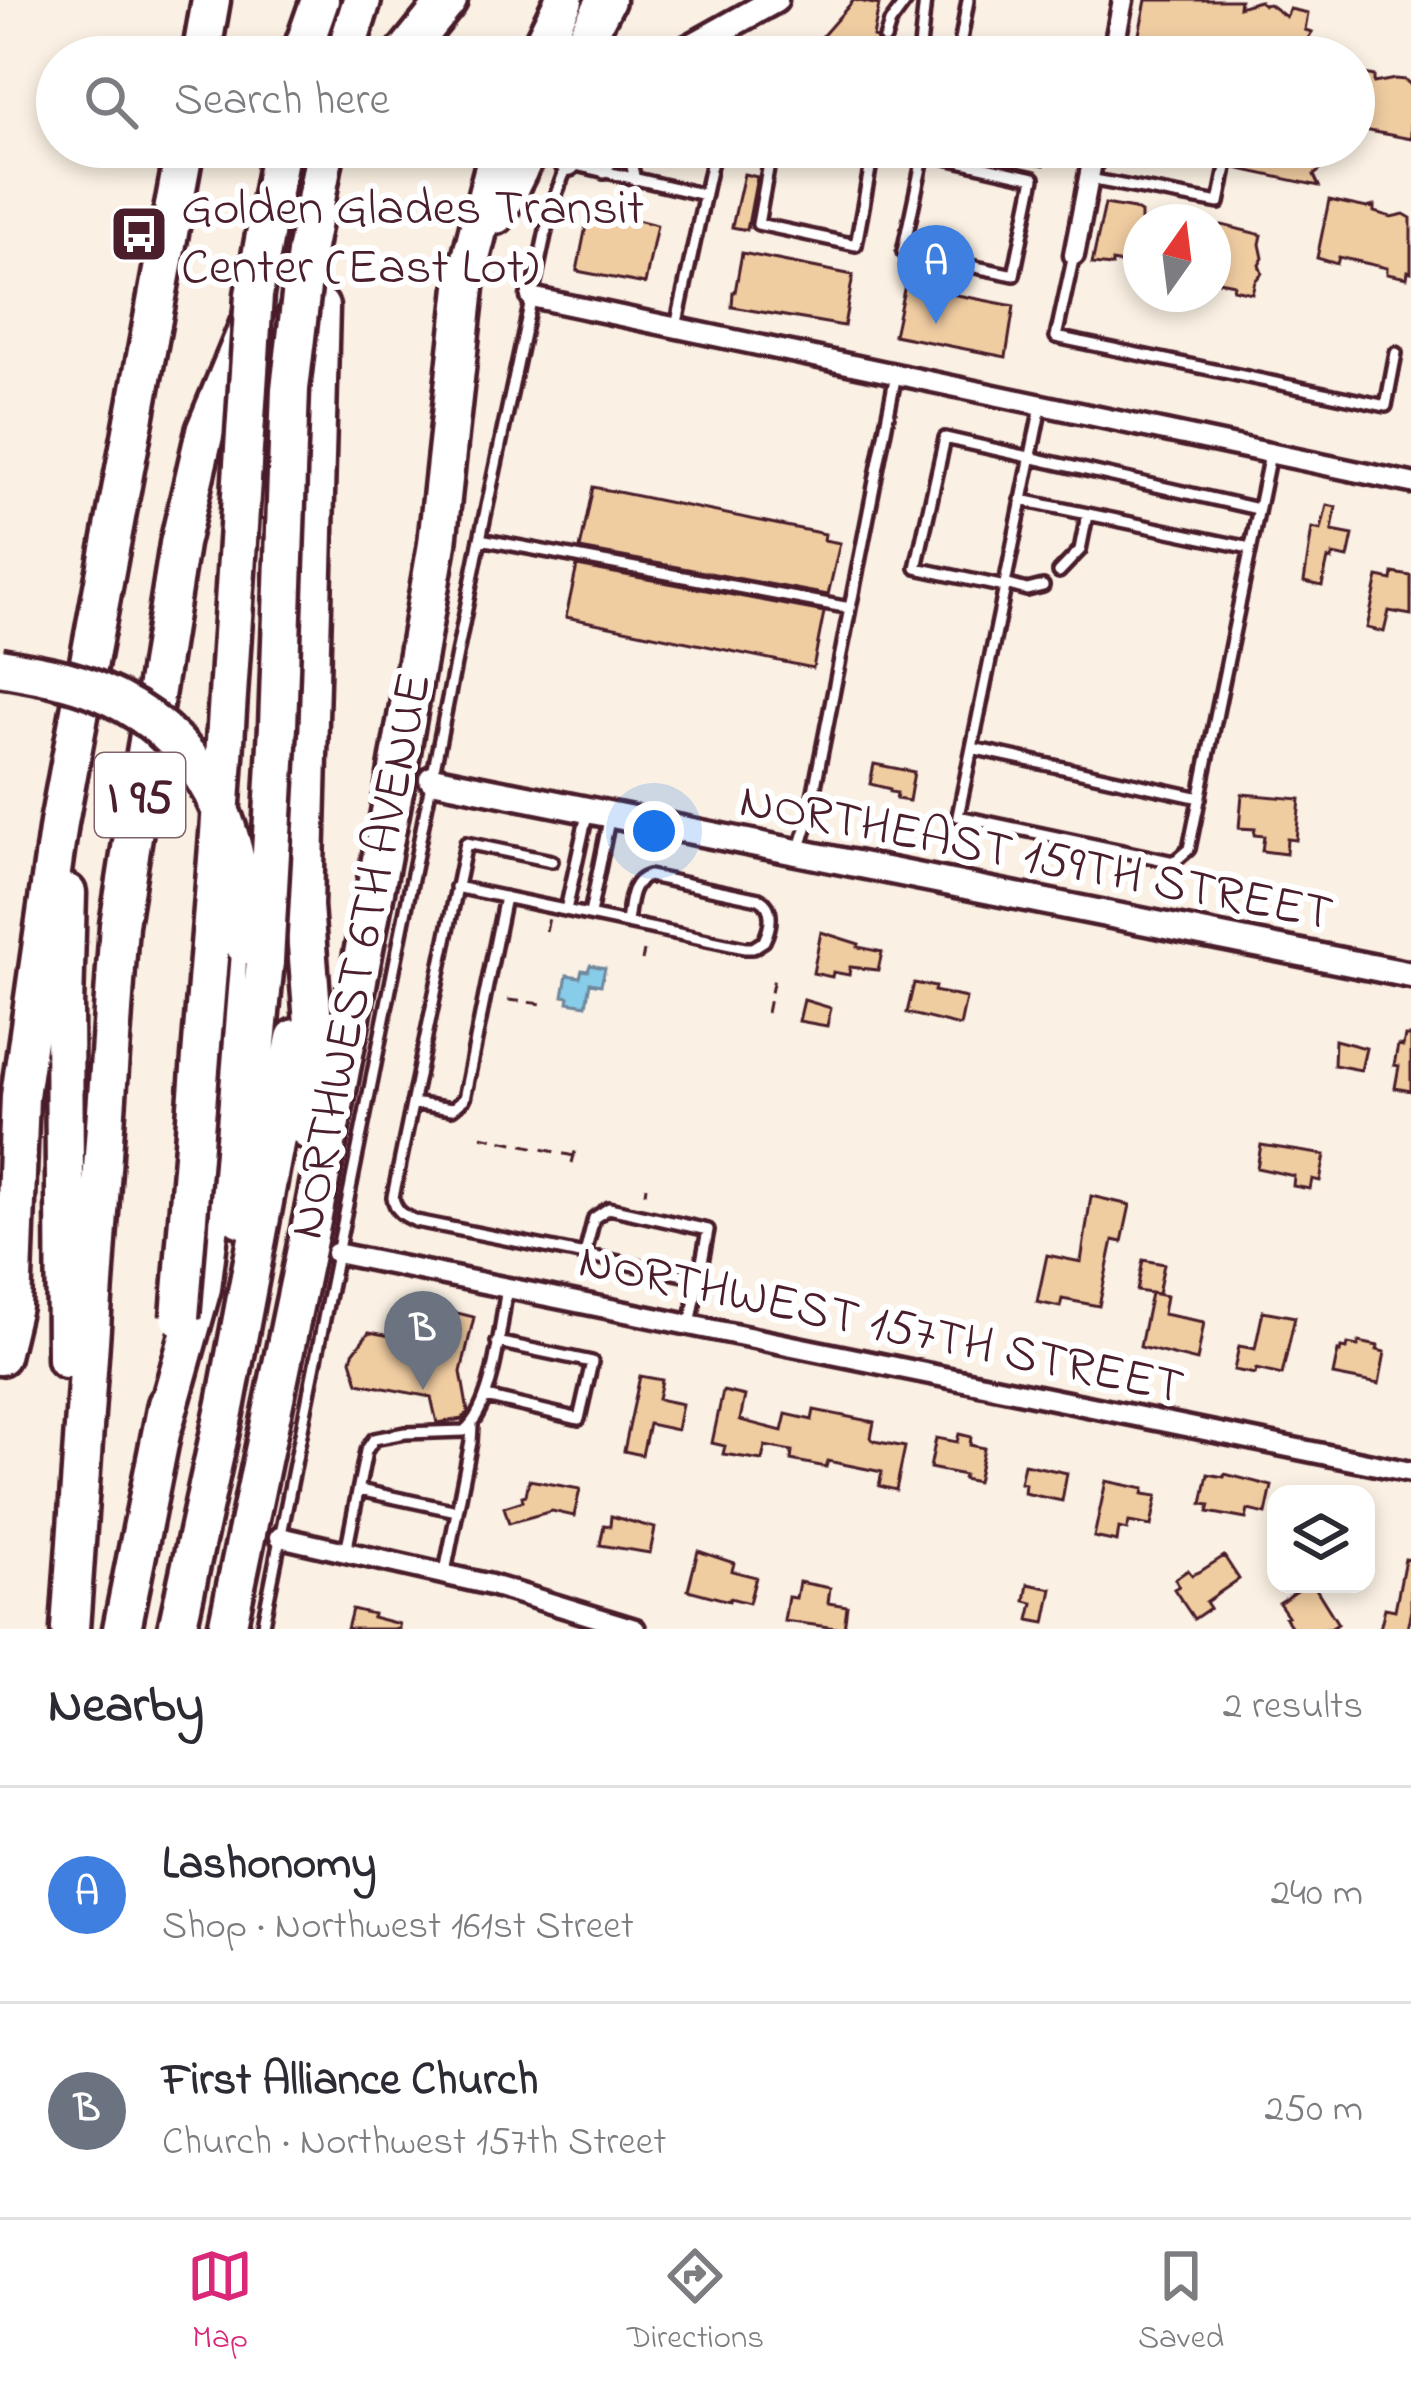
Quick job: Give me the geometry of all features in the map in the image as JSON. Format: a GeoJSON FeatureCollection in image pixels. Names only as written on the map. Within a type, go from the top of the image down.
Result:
{"type":"FeatureCollection","features":[{"type":"Feature","properties":{"kind":"highway"},"geometry":{"type":"LineString","coordinates":[[205,36],[211,0]]}},
{"type":"Feature","properties":{"kind":"highway"},"geometry":{"type":"LineString","coordinates":[[307,36],[320,0]]}},
{"type":"Feature","properties":{"kind":"highway"},"geometry":{"type":"LineString","coordinates":[[320,0],[321,36]]}},
{"type":"Feature","properties":{"kind":"highway"},"geometry":{"type":"LineString","coordinates":[[351,36],[362,0]]}},
{"type":"Feature","properties":{"kind":"highway"},"geometry":{"type":"LineString","coordinates":[[419,36],[448,0]]}},
{"type":"Feature","properties":{"kind":"highway"},"geometry":{"type":"LineString","coordinates":[[546,36],[564,0]]}},
{"type":"Feature","properties":{"kind":"highway"},"geometry":{"type":"LineString","coordinates":[[587,36],[607,0]]}},
{"type":"Feature","properties":{"kind":"highway"},"geometry":{"type":"LineString","coordinates":[[0,1356],[12,1306],[20,1096],[59,823],[180,168]]}},
{"type":"Feature","properties":{"kind":"highway"},"geometry":{"type":"LineString","coordinates":[[122,1629],[164,1424],[180,1317],[221,812],[254,295],[276,168]]}},
{"type":"Feature","properties":{"kind":"highway"},"geometry":{"type":"LineString","coordinates":[[164,1424],[202,1288],[278,726],[290,389],[320,168]]}},
{"type":"Feature","properties":{"kind":"highway"},"geometry":{"type":"LineString","coordinates":[[262,1540],[242,1511],[278,1340],[310,1124],[313,1023],[304,860],[323,168]]}},
{"type":"Feature","properties":{"kind":"highway","name":"I 95"},"geometry":{"type":"LineString","coordinates":[[71,1620],[119,925],[179,544],[206,431],[233,359],[292,224],[325,168]]}},
{"type":"Feature","properties":{"kind":"highway"},"geometry":{"type":"LineString","coordinates":[[226,1629],[262,1540],[315,1206],[397,781],[437,544],[466,278],[494,168]]}},
{"type":"Feature","properties":{"kind":"highway"},"geometry":{"type":"LineString","coordinates":[[466,278],[520,168]]}},
{"type":"Feature","properties":{"kind":"highway"},"geometry":{"type":"LineString","coordinates":[[0,667],[97,690],[138,711],[178,742],[203,776],[238,863],[246,960],[235,1263],[219,1393],[173,1629]]}},
{"type":"Feature","properties":{"kind":"highway"},"geometry":{"type":"LineString","coordinates":[[0,685],[91,708],[129,728],[163,756],[193,794],[230,870],[246,960]]}},
{"type":"Feature","properties":{"kind":"highway"},"geometry":{"type":"LineString","coordinates":[[59,823],[68,904],[64,1006],[67,1422],[80,1475]]}},
{"type":"Feature","properties":{"kind":"highway"},"geometry":{"type":"LineString","coordinates":[[173,1629],[231,1381],[307,965]]}},
{"type":"Feature","properties":{"kind":"street"},"geometry":{"type":"LineString","coordinates":[[711,36],[775,0]]}},
{"type":"Feature","properties":{"kind":"street"},"geometry":{"type":"LineString","coordinates":[[1116,36],[1123,0]]}},
{"type":"Feature","properties":{"kind":"street"},"geometry":{"type":"LineString","coordinates":[[1074,255],[1091,168]]}},
{"type":"Feature","properties":{"kind":"street"},"geometry":{"type":"LineString","coordinates":[[531,297],[1411,483]]}},
{"type":"Feature","properties":{"kind":"street","name":"NORTHEAST 159TH STREET"},"geometry":{"type":"LineString","coordinates":[[432,779],[1411,976]]}},
{"type":"Feature","properties":{"kind":"street","name":"NORTHWEST 157TH STREET"},"geometry":{"type":"LineString","coordinates":[[337,1253],[1411,1472]]}},
{"type":"Feature","properties":{"kind":"street"},"geometry":{"type":"LineString","coordinates":[[262,1540],[346,1552],[444,1575],[557,1603],[635,1629]]}},
{"type":"Feature","properties":{"kind":"lane"},"geometry":{"type":"LineString","coordinates":[[886,36],[890,22],[910,0],[925,3],[921,36]]}},
{"type":"Feature","properties":{"kind":"lane"},"geometry":{"type":"LineString","coordinates":[[962,36],[968,0]]}},
{"type":"Feature","properties":{"kind":"lane","name":"NORTHWEST 6TH AVENUE"},"geometry":{"type":"LineString","coordinates":[[262,1629],[262,1540],[337,1253],[550,207],[566,168]]}},
{"type":"Feature","properties":{"kind":"lane"},"geometry":{"type":"LineString","coordinates":[[595,168],[705,195]]}},
{"type":"Feature","properties":{"kind":"lane"},"geometry":{"type":"LineString","coordinates":[[604,173],[607,168]]}},
{"type":"Feature","properties":{"kind":"lane"},"geometry":{"type":"LineString","coordinates":[[632,168],[634,180]]}},
{"type":"Feature","properties":{"kind":"lane"},"geometry":{"type":"LineString","coordinates":[[676,327],[711,168]]}},
{"type":"Feature","properties":{"kind":"lane"},"geometry":{"type":"LineString","coordinates":[[768,168],[758,224],[856,244],[870,168]]}},
{"type":"Feature","properties":{"kind":"lane"},"geometry":{"type":"LineString","coordinates":[[921,168],[904,252],[1015,274],[1034,178],[990,168]]}},
{"type":"Feature","properties":{"kind":"lane"},"geometry":{"type":"LineString","coordinates":[[1089,179],[1220,203],[1226,168]]}},
{"type":"Feature","properties":{"kind":"lane"},"geometry":{"type":"LineString","coordinates":[[1074,255],[1056,337],[1386,406],[1396,353]]}},
{"type":"Feature","properties":{"kind":"lane"},"geometry":{"type":"LineString","coordinates":[[799,851],[896,374]]}},
{"type":"Feature","properties":{"kind":"lane"},"geometry":{"type":"LineString","coordinates":[[1042,406],[1004,584],[1027,590],[1042,586]]}},
{"type":"Feature","properties":{"kind":"lane"},"geometry":{"type":"LineString","coordinates":[[1258,508],[945,438],[916,568],[1005,587],[958,816],[1174,862],[1189,849],[1270,454]]}},
{"type":"Feature","properties":{"kind":"lane"},"geometry":{"type":"LineString","coordinates":[[1021,500],[1250,548]]}},
{"type":"Feature","properties":{"kind":"lane"},"geometry":{"type":"LineString","coordinates":[[1059,572],[1080,550],[1088,514]]}},
{"type":"Feature","properties":{"kind":"lane"},"geometry":{"type":"LineString","coordinates":[[480,539],[850,608]]}},
{"type":"Feature","properties":{"kind":"lane"},"geometry":{"type":"LineString","coordinates":[[972,748],[1200,798]]}},
{"type":"Feature","properties":{"kind":"lane"},"geometry":{"type":"LineString","coordinates":[[566,910],[600,811]]}},
{"type":"Feature","properties":{"kind":"lane"},"geometry":{"type":"LineString","coordinates":[[590,914],[600,811]]}},
{"type":"Feature","properties":{"kind":"lane"},"geometry":{"type":"LineString","coordinates":[[552,861],[466,843],[394,1205],[416,1221],[699,1278]]}},
{"type":"Feature","properties":{"kind":"lane"},"geometry":{"type":"LineString","coordinates":[[456,887],[753,948],[764,940],[770,916],[769,907],[759,899],[649,876],[635,884],[627,922]]}},
{"type":"Feature","properties":{"kind":"lane"},"geometry":{"type":"LineString","coordinates":[[412,1103],[452,1109],[464,1099],[505,897]]}},
{"type":"Feature","properties":{"kind":"lane"},"geometry":{"type":"LineString","coordinates":[[585,1254],[594,1218],[613,1208],[708,1230],[690,1325]]}},
{"type":"Feature","properties":{"kind":"lane"},"geometry":{"type":"LineString","coordinates":[[444,1575],[472,1425],[486,1397],[507,1287]]}},
{"type":"Feature","properties":{"kind":"lane"},"geometry":{"type":"LineString","coordinates":[[486,1397],[579,1419],[592,1362],[496,1342]]}},
{"type":"Feature","properties":{"kind":"lane"},"geometry":{"type":"LineString","coordinates":[[346,1552],[366,1451],[374,1439],[405,1432],[464,1431],[472,1425]]}},
{"type":"Feature","properties":{"kind":"lane"},"geometry":{"type":"LineString","coordinates":[[359,1490],[457,1511]]}},
{"type":"Feature","properties":{"kind":"path"},"geometry":{"type":"LineString","coordinates":[[546,931],[549,916]]}},
{"type":"Feature","properties":{"kind":"path"},"geometry":{"type":"LineString","coordinates":[[642,960],[644,951]]}},
{"type":"Feature","properties":{"kind":"path"},"geometry":{"type":"LineString","coordinates":[[767,1012],[774,978]]}},
{"type":"Feature","properties":{"kind":"path"},"geometry":{"type":"LineString","coordinates":[[508,1000],[541,1003],[541,994]]}},
{"type":"Feature","properties":{"kind":"path"},"geometry":{"type":"LineString","coordinates":[[514,1143],[515,1133]]}},
{"type":"Feature","properties":{"kind":"path"},"geometry":{"type":"LineString","coordinates":[[481,1136],[573,1160],[577,1144]]}},
{"type":"Feature","properties":{"kind":"water"},"geometry":{"type":"Polygon","coordinates":[[[590,965],[605,968],[601,985],[590,983],[586,1005],[568,1002],[569,997],[563,996],[567,975],[580,977],[590,965]]]}},
{"type":"Feature","properties":{"kind":"building"},"geometry":{"type":"Polygon","coordinates":[[[854,0],[879,5],[873,36],[822,36],[854,0]]]}},
{"type":"Feature","properties":{"kind":"building"},"geometry":{"type":"Polygon","coordinates":[[[1146,0],[1240,0],[1239,7],[1259,1],[1286,17],[1290,9],[1308,13],[1305,30],[1312,32],[1309,36],[1139,36],[1146,0]]]}},
{"type":"Feature","properties":{"kind":"building"},"geometry":{"type":"Polygon","coordinates":[[[1395,79],[1411,85],[1411,139],[1375,132],[1375,83],[1395,79]]]}},
{"type":"Feature","properties":{"kind":"building"},"geometry":{"type":"Polygon","coordinates":[[[1235,168],[1319,168],[1314,175],[1319,186],[1235,168]]]}},
{"type":"Feature","properties":{"kind":"building"},"geometry":{"type":"Polygon","coordinates":[[[744,174],[757,177],[747,230],[732,227],[744,174]]]}},
{"type":"Feature","properties":{"kind":"building"},"geometry":{"type":"Polygon","coordinates":[[[1329,200],[1374,206],[1374,212],[1411,218],[1407,278],[1387,274],[1387,268],[1339,257],[1337,264],[1317,258],[1329,200]]]}},
{"type":"Feature","properties":{"kind":"building"},"geometry":{"type":"Polygon","coordinates":[[[1105,204],[1123,207],[1123,264],[1092,264],[1105,204]]]}},
{"type":"Feature","properties":{"kind":"building"},"geometry":{"type":"Polygon","coordinates":[[[589,211],[657,225],[645,284],[577,271],[589,211]]]}},
{"type":"Feature","properties":{"kind":"building"},"geometry":{"type":"Polygon","coordinates":[[[1231,227],[1262,235],[1262,273],[1252,293],[1233,289],[1231,227]]]}},
{"type":"Feature","properties":{"kind":"building"},"geometry":{"type":"Polygon","coordinates":[[[742,253],[853,275],[844,326],[732,307],[742,253]]]}},
{"type":"Feature","properties":{"kind":"building"},"geometry":{"type":"Polygon","coordinates":[[[905,285],[1014,306],[1006,357],[894,335],[905,285]]]}},
{"type":"Feature","properties":{"kind":"building"},"geometry":{"type":"Polygon","coordinates":[[[593,487],[825,534],[824,540],[840,543],[828,595],[580,549],[593,487]]]}},
{"type":"Feature","properties":{"kind":"building"},"geometry":{"type":"Polygon","coordinates":[[[1327,505],[1336,507],[1332,531],[1353,535],[1348,558],[1333,555],[1328,559],[1322,586],[1304,582],[1312,528],[1321,530],[1327,505]]]}},
{"type":"Feature","properties":{"kind":"building"},"geometry":{"type":"Polygon","coordinates":[[[577,566],[824,612],[813,668],[566,617],[577,566]]]}},
{"type":"Feature","properties":{"kind":"building"},"geometry":{"type":"Polygon","coordinates":[[[1393,573],[1411,576],[1411,615],[1389,611],[1384,632],[1367,628],[1378,577],[1392,580],[1393,573]]]}},
{"type":"Feature","properties":{"kind":"building"},"geometry":{"type":"Polygon","coordinates":[[[874,764],[914,772],[909,801],[870,784],[874,764]]]}},
{"type":"Feature","properties":{"kind":"building"},"geometry":{"type":"Polygon","coordinates":[[[1242,794],[1300,799],[1296,840],[1287,839],[1286,854],[1262,851],[1264,836],[1254,835],[1255,829],[1239,828],[1242,794]]]}},
{"type":"Feature","properties":{"kind":"building"},"geometry":{"type":"Polygon","coordinates":[[[821,932],[882,952],[878,970],[850,967],[849,975],[833,972],[832,977],[813,973],[821,932]]]}},
{"type":"Feature","properties":{"kind":"building"},"geometry":{"type":"Polygon","coordinates":[[[914,983],[966,998],[960,1026],[907,1013],[914,983]]]}},
{"type":"Feature","properties":{"kind":"building"},"geometry":{"type":"Polygon","coordinates":[[[804,1000],[831,1008],[827,1026],[799,1021],[804,1000]]]}},
{"type":"Feature","properties":{"kind":"building"},"geometry":{"type":"Polygon","coordinates":[[[1405,1036],[1411,1036],[1411,1091],[1395,1088],[1399,1066],[1394,1065],[1405,1036]]]}},
{"type":"Feature","properties":{"kind":"building"},"geometry":{"type":"Polygon","coordinates":[[[1335,1040],[1366,1048],[1361,1070],[1334,1065],[1335,1040]]]}},
{"type":"Feature","properties":{"kind":"building"},"geometry":{"type":"Polygon","coordinates":[[[1261,1145],[1325,1155],[1320,1181],[1312,1179],[1310,1189],[1293,1186],[1294,1176],[1257,1168],[1261,1145]]]}},
{"type":"Feature","properties":{"kind":"building"},"geometry":{"type":"Polygon","coordinates":[[[1091,1196],[1130,1205],[1122,1242],[1113,1240],[1099,1306],[1062,1299],[1060,1307],[1037,1302],[1047,1255],[1081,1262],[1091,1196]]]}},
{"type":"Feature","properties":{"kind":"building"},"geometry":{"type":"Polygon","coordinates":[[[1143,1260],[1164,1264],[1158,1294],[1137,1291],[1143,1260]]]}},
{"type":"Feature","properties":{"kind":"building"},"geometry":{"type":"Polygon","coordinates":[[[1151,1293],[1166,1296],[1163,1314],[1204,1322],[1197,1361],[1140,1347],[1151,1293]]]}},
{"type":"Feature","properties":{"kind":"building"},"geometry":{"type":"Polygon","coordinates":[[[416,1303],[474,1317],[461,1372],[468,1412],[462,1419],[437,1423],[431,1397],[358,1383],[353,1353],[369,1332],[407,1339],[416,1303]]]}},
{"type":"Feature","properties":{"kind":"building"},"geometry":{"type":"Polygon","coordinates":[[[1263,1311],[1295,1317],[1282,1375],[1234,1370],[1239,1346],[1255,1349],[1263,1311]]]}},
{"type":"Feature","properties":{"kind":"building"},"geometry":{"type":"Polygon","coordinates":[[[1359,1342],[1385,1352],[1379,1384],[1333,1375],[1338,1351],[1359,1342]]]}},
{"type":"Feature","properties":{"kind":"building"},"geometry":{"type":"Polygon","coordinates":[[[640,1376],[662,1380],[658,1399],[682,1404],[677,1430],[649,1424],[642,1455],[624,1451],[640,1376]]]}},
{"type":"Feature","properties":{"kind":"building"},"geometry":{"type":"Polygon","coordinates":[[[723,1391],[745,1396],[740,1420],[782,1431],[786,1414],[812,1420],[814,1410],[874,1422],[874,1441],[905,1447],[896,1490],[879,1486],[882,1472],[828,1461],[826,1467],[791,1460],[792,1451],[765,1446],[762,1460],[723,1454],[725,1446],[712,1443],[723,1391]]]}},
{"type":"Feature","properties":{"kind":"building"},"geometry":{"type":"Polygon","coordinates":[[[959,1434],[971,1437],[970,1445],[984,1448],[977,1482],[930,1468],[936,1438],[957,1442],[959,1434]]]}},
{"type":"Feature","properties":{"kind":"building"},"geometry":{"type":"Polygon","coordinates":[[[1024,1464],[1067,1473],[1062,1501],[1024,1493],[1025,1484],[1020,1483],[1024,1464]]]}},
{"type":"Feature","properties":{"kind":"building"},"geometry":{"type":"Polygon","coordinates":[[[1208,1474],[1268,1485],[1266,1514],[1248,1510],[1246,1519],[1208,1512],[1210,1505],[1202,1504],[1208,1474]]]}},
{"type":"Feature","properties":{"kind":"building"},"geometry":{"type":"Polygon","coordinates":[[[529,1480],[580,1489],[574,1516],[552,1511],[509,1523],[504,1507],[523,1501],[529,1480]]]}},
{"type":"Feature","properties":{"kind":"building"},"geometry":{"type":"Polygon","coordinates":[[[1106,1481],[1157,1496],[1151,1526],[1129,1522],[1127,1530],[1119,1528],[1117,1542],[1094,1537],[1106,1481]]]}},
{"type":"Feature","properties":{"kind":"building"},"geometry":{"type":"Polygon","coordinates":[[[611,1516],[655,1528],[650,1553],[600,1545],[611,1516]]]}},
{"type":"Feature","properties":{"kind":"building"},"geometry":{"type":"Polygon","coordinates":[[[698,1551],[734,1563],[732,1571],[756,1577],[749,1603],[688,1590],[698,1551]]]}},
{"type":"Feature","properties":{"kind":"building"},"geometry":{"type":"Polygon","coordinates":[[[1224,1556],[1239,1579],[1206,1602],[1210,1608],[1194,1619],[1174,1589],[1179,1586],[1175,1579],[1188,1570],[1192,1575],[1201,1571],[1224,1556]]]}},
{"type":"Feature","properties":{"kind":"building"},"geometry":{"type":"Polygon","coordinates":[[[1405,1559],[1411,1560],[1407,1629],[1380,1629],[1385,1608],[1395,1610],[1405,1559]]]}},
{"type":"Feature","properties":{"kind":"building"},"geometry":{"type":"Polygon","coordinates":[[[799,1582],[830,1588],[828,1603],[847,1606],[844,1629],[784,1621],[788,1597],[796,1598],[799,1582]]]}},
{"type":"Feature","properties":{"kind":"building"},"geometry":{"type":"Polygon","coordinates":[[[1028,1584],[1052,1589],[1045,1623],[1029,1620],[1033,1603],[1025,1601],[1028,1584]]]}},
{"type":"Feature","properties":{"kind":"building"},"geometry":{"type":"Polygon","coordinates":[[[1294,1593],[1319,1593],[1338,1624],[1330,1629],[1293,1629],[1279,1603],[1294,1593]]]}},
{"type":"Feature","properties":{"kind":"building"},"geometry":{"type":"Polygon","coordinates":[[[352,1609],[399,1624],[399,1629],[347,1629],[352,1609]]]}},
{"type":"Feature","properties":{"kind":"place","name":"Golden Glades Transit Center (East Lot)"},"geometry":{"type":"Point","coordinates":[139,234]}},
{"type":"Feature","properties":{"kind":"place","name":"Lashonomy"},"geometry":{"type":"Point","coordinates":[936,324]}},
{"type":"Feature","properties":{"kind":"place","name":"First Alliance Church"},"geometry":{"type":"Point","coordinates":[423,1390]}}]}
